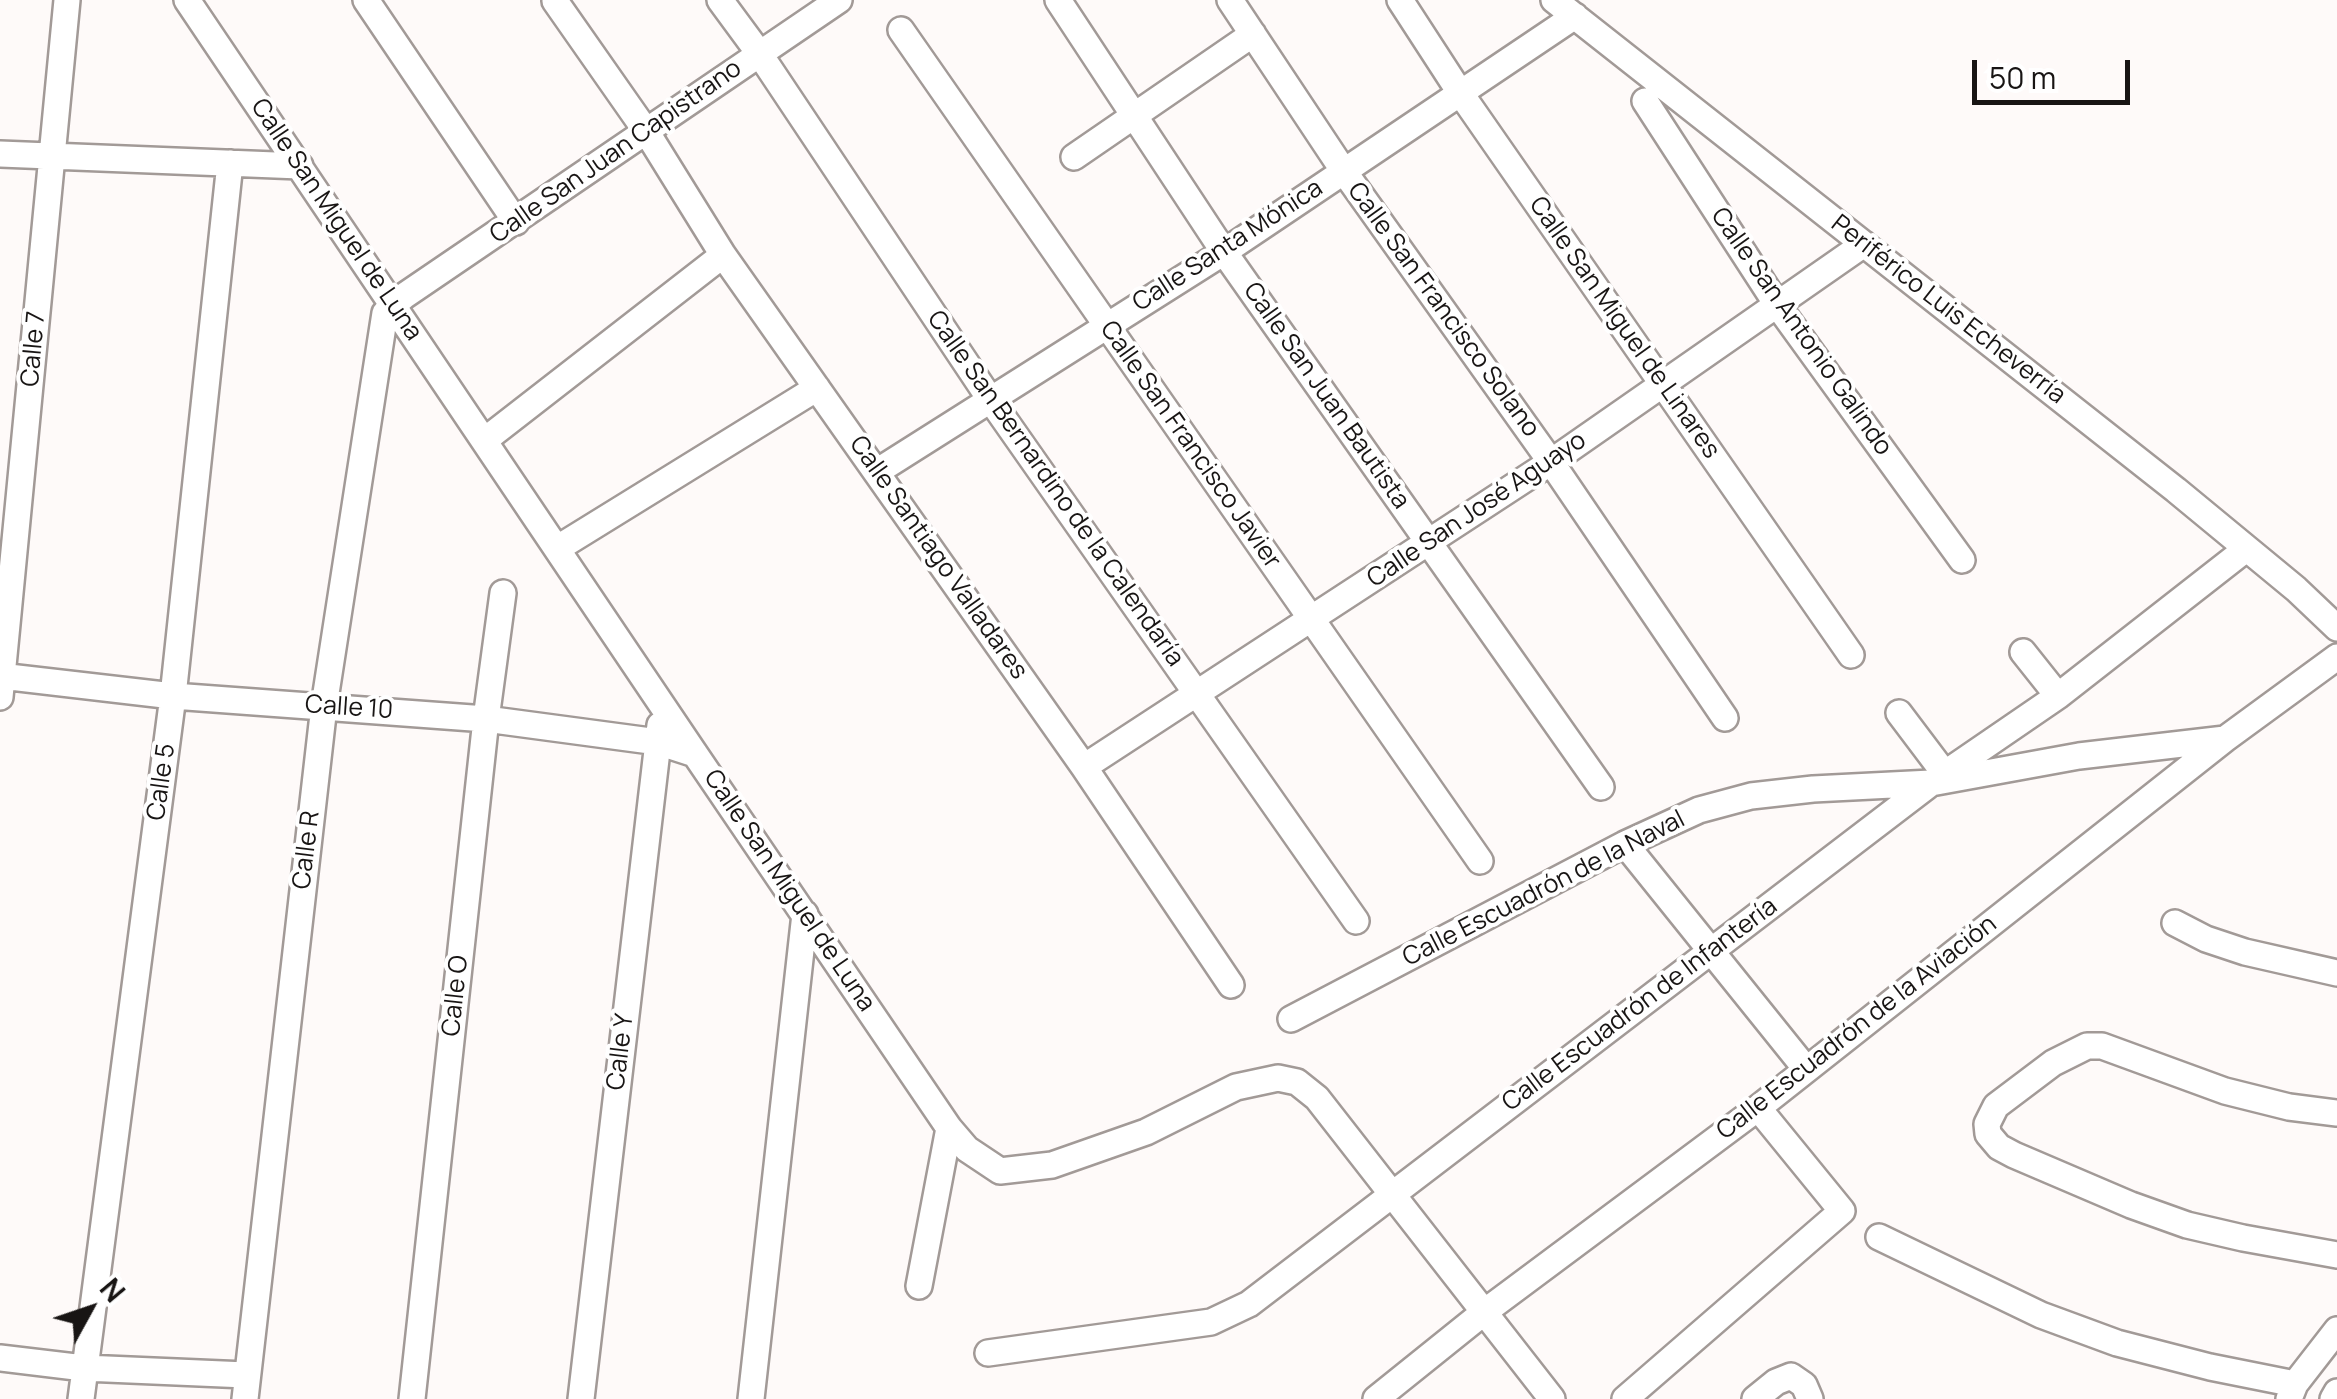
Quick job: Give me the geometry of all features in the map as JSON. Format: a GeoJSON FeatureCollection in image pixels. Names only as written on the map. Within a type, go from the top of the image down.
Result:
{"type":"FeatureCollection","features":[{"type":"Feature","properties":{"kind":"street","name":"Calle 7"},"geometry":{"type":"LineString","coordinates":[[1,683],[67,0]]}},
{"type":"Feature","properties":{"kind":"street","name":"Calle San Miguel de Luna"},"geometry":{"type":"LineString","coordinates":[[186,0],[949,1128],[967,1149],[1000,1170],[1052,1165],[1146,1132],[1236,1087],[1278,1078],[1296,1082],[1317,1098],[1552,1399]]}},
{"type":"Feature","properties":{"kind":"street"},"geometry":{"type":"LineString","coordinates":[[366,0],[516,222]]}},
{"type":"Feature","properties":{"kind":"street","name":"Calle San Bernardino de la Calendaría"},"geometry":{"type":"LineString","coordinates":[[720,0],[990,400],[1356,921]]}},
{"type":"Feature","properties":{"kind":"street","name":"Calle San Juan Capistrano"},"geometry":{"type":"LineString","coordinates":[[392,305],[839,0]]}},
{"type":"Feature","properties":{"kind":"street","name":"Calle San Juan Bautista"},"geometry":{"type":"LineString","coordinates":[[1058,0],[1224,252],[1601,787]]}},
{"type":"Feature","properties":{"kind":"street","name":"Calle San Francisco Solano"},"geometry":{"type":"LineString","coordinates":[[1230,0],[1344,170],[1552,462],[1724,718]]}},
{"type":"Feature","properties":{"kind":"street","name":"Calle San Miguel de Linares"},"geometry":{"type":"LineString","coordinates":[[1400,0],[1851,656]]}},
{"type":"Feature","properties":{"kind":"street","name":"Periférico Luis Echeverría"},"geometry":{"type":"LineString","coordinates":[[1554,0],[2092,422],[2337,628]]}},
{"type":"Feature","properties":{"kind":"street","name":"Calle Santiago Valladares"},"geometry":{"type":"LineString","coordinates":[[555,1],[646,131],[723,256],[878,471],[1231,985]]}},
{"type":"Feature","properties":{"kind":"street","name":"Calle Santa Mónica"},"geometry":{"type":"LineString","coordinates":[[878,471],[1224,252],[1575,16]]}},
{"type":"Feature","properties":{"kind":"street","name":"Calle San Francisco Javier"},"geometry":{"type":"LineString","coordinates":[[900,30],[1480,861]]}},
{"type":"Feature","properties":{"kind":"street"},"geometry":{"type":"LineString","coordinates":[[1074,157],[1253,34]]}},
{"type":"Feature","properties":{"kind":"street","name":"Calle San Antonio Galindo"},"geometry":{"type":"LineString","coordinates":[[1645,101],[1778,306],[1962,560]]}},
{"type":"Feature","properties":{"kind":"street"},"geometry":{"type":"LineString","coordinates":[[0,154],[300,166]]}},
{"type":"Feature","properties":{"kind":"street","name":"Calle 5"},"geometry":{"type":"LineString","coordinates":[[81,1399],[173,696],[230,163]]}},
{"type":"Feature","properties":{"kind":"street","name":"Calle San José Aguayo"},"geometry":{"type":"LineString","coordinates":[[1084,767],[1552,462],[1864,244]]}},
{"type":"Feature","properties":{"kind":"street"},"geometry":{"type":"LineString","coordinates":[[485,440],[723,256]]}},
{"type":"Feature","properties":{"kind":"street","name":"Calle R"},"geometry":{"type":"LineString","coordinates":[[245,1387],[324,706],[382,326],[392,305]]}},
{"type":"Feature","properties":{"kind":"street"},"geometry":{"type":"LineString","coordinates":[[558,548],[817,388]]}},
{"type":"Feature","properties":{"kind":"street","name":"Calle Escuadrón de Infantería"},"geometry":{"type":"LineString","coordinates":[[988,1353],[1142,1333],[1229,1315],[1280,1281],[1938,779],[2058,696],[2246,549]]}},
{"type":"Feature","properties":{"kind":"street","name":"Calle O"},"geometry":{"type":"LineString","coordinates":[[412,1399],[503,593]]}},
{"type":"Feature","properties":{"kind":"street"},"geometry":{"type":"LineString","coordinates":[[2023,652],[2058,696]]}},
{"type":"Feature","properties":{"kind":"street","name":"Calle Escuadrón de la Aviación"},"geometry":{"type":"LineString","coordinates":[[1376,1399],[1758,1108],[2224,739],[2337,658]]}},
{"type":"Feature","properties":{"kind":"street","name":"Calle 10"},"geometry":{"type":"LineString","coordinates":[[1,683],[486,719],[658,742],[695,754]]}},
{"type":"Feature","properties":{"kind":"street","name":"Calle Y"},"geometry":{"type":"LineString","coordinates":[[581,1399],[662,705]]}},
{"type":"Feature","properties":{"kind":"street"},"geometry":{"type":"LineString","coordinates":[[1899,714],[1938,779]]}},
{"type":"Feature","properties":{"kind":"street","name":"Calle Escuadrón de la Naval"},"geometry":{"type":"LineString","coordinates":[[1291,1019],[1624,844],[1699,810],[1751,796],[1938,779],[2079,756],[2224,739]]}},
{"type":"Feature","properties":{"kind":"street"},"geometry":{"type":"LineString","coordinates":[[1624,844],[1806,1069]]}},
{"type":"Feature","properties":{"kind":"street"},"geometry":{"type":"LineString","coordinates":[[751,1399],[805,914]]}},
{"type":"Feature","properties":{"kind":"street"},"geometry":{"type":"LineString","coordinates":[[2174,923],[2244,952],[2337,974]]}},
{"type":"Feature","properties":{"kind":"street"},"geometry":{"type":"LineString","coordinates":[[2337,1114],[2225,1091],[2102,1046],[2087,1046],[2062,1058],[1996,1106],[1987,1124],[1988,1134],[1999,1147],[2131,1205],[2187,1225],[2337,1255]]}},
{"type":"Feature","properties":{"kind":"street"},"geometry":{"type":"LineString","coordinates":[[1625,1399],[1842,1211],[1758,1108]]}},
{"type":"Feature","properties":{"kind":"street"},"geometry":{"type":"LineString","coordinates":[[919,1286],[949,1128]]}},
{"type":"Feature","properties":{"kind":"street"},"geometry":{"type":"LineString","coordinates":[[1879,1238],[2041,1315],[2117,1343],[2292,1392],[2337,1330]]}},
{"type":"Feature","properties":{"kind":"street"},"geometry":{"type":"LineString","coordinates":[[0,1358],[245,1387]]}},
{"type":"Feature","properties":{"kind":"street"},"geometry":{"type":"LineString","coordinates":[[1755,1399],[1776,1382],[1792,1376],[1810,1399]]}},
{"type":"Feature","properties":{"kind":"street"},"geometry":{"type":"LineString","coordinates":[[2333,1399],[2337,1392]]}}]}
